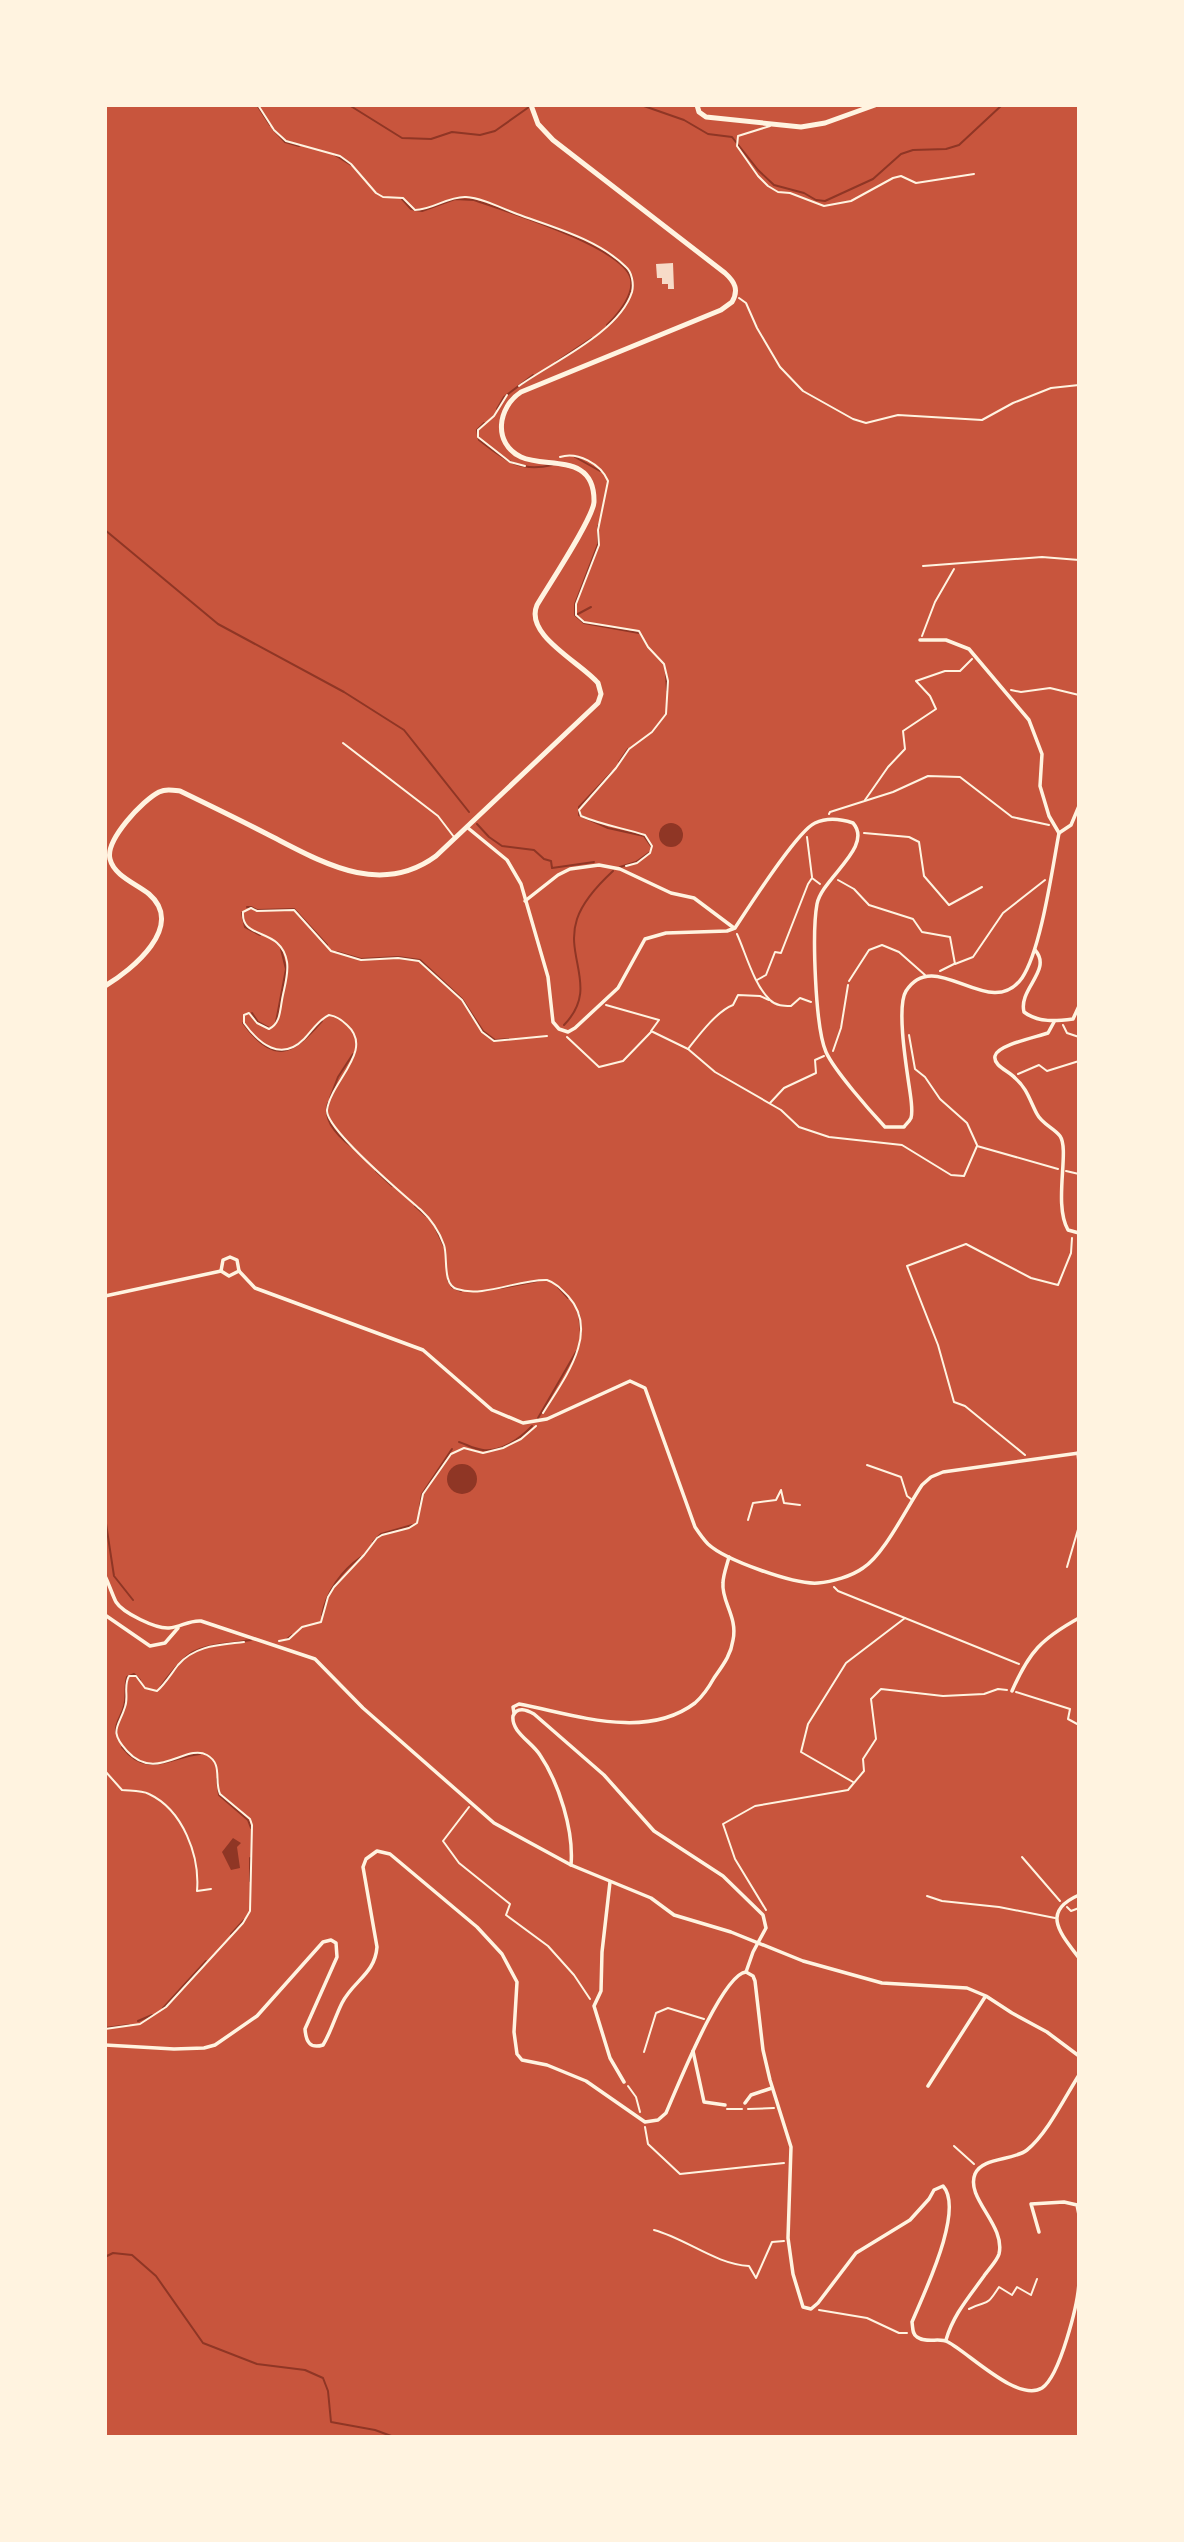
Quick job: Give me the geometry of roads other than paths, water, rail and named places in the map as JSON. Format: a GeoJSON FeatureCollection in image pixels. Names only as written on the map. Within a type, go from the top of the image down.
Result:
{"type":"FeatureCollection","features":[{"type":"Feature","properties":{"kind":"main road"},"geometry":{"type":"LineString","coordinates":[[697,105],[699,112],[706,117],[790,128],[825,124],[875,105]]}},
{"type":"Feature","properties":{"kind":"main road"},"geometry":{"type":"LineString","coordinates":[[105,986],[126,971],[153,945],[161,929],[157,904],[151,896],[114,868],[109,852],[111,843],[123,825],[161,791],[180,791],[326,864],[366,874],[392,874],[420,866],[456,840],[596,707],[600,699],[600,686],[539,630],[535,621],[536,608],[589,518],[594,500],[590,483],[577,468],[566,463],[525,458],[515,454],[501,430],[501,419],[513,398],[521,392],[721,310],[734,298],[733,280],[552,140],[538,124],[531,107]]}},
{"type":"Feature","properties":{"kind":"street"},"geometry":{"type":"LineString","coordinates":[[468,828],[507,860],[521,884],[548,977],[556,1027],[562,1031],[571,1031],[618,988],[645,939],[666,933],[727,931],[735,928],[797,840],[813,824],[828,819],[853,823],[859,833],[858,844],[818,900],[815,924],[820,1034],[829,1056],[885,1127],[904,1127],[911,1118],[902,999],[906,991],[915,981],[928,975],[940,975],[984,992],[1002,991],[1021,979],[1035,950],[1059,833],[1049,816],[1040,786],[1042,754],[1029,720],[969,649],[946,640],[920,640]]}},
{"type":"Feature","properties":{"kind":"street"},"geometry":{"type":"LineString","coordinates":[[1059,833],[1071,825],[1079,806]]}},
{"type":"Feature","properties":{"kind":"street"},"geometry":{"type":"LineString","coordinates":[[525,901],[558,874],[570,869],[599,865],[620,869],[671,894],[694,898],[735,928]]}},
{"type":"Feature","properties":{"kind":"street"},"geometry":{"type":"LineString","coordinates":[[1035,950],[1040,955],[1041,963],[1022,1000],[1024,1012],[1029,1016],[1054,1022],[1073,1018],[1079,1006]]}},
{"type":"Feature","properties":{"kind":"street"},"geometry":{"type":"LineString","coordinates":[[1054,1022],[1048,1033],[1006,1046],[997,1051],[994,1058],[996,1064],[1014,1076],[1025,1088],[1037,1114],[1063,1142],[1063,1222],[1072,1233],[1079,1233]]}},
{"type":"Feature","properties":{"kind":"street"},"geometry":{"type":"LineString","coordinates":[[221,1271],[223,1260],[230,1257],[239,1263],[239,1271],[255,1288],[423,1350],[492,1410],[523,1423],[540,1422],[630,1381],[645,1388],[695,1527],[709,1545],[729,1557],[785,1578],[807,1583],[828,1581],[863,1569],[922,1485],[931,1477],[943,1472],[1078,1453],[1079,1462]]}},
{"type":"Feature","properties":{"kind":"street"},"geometry":{"type":"LineString","coordinates":[[105,1296],[221,1271],[229,1276],[239,1271]]}},
{"type":"Feature","properties":{"kind":"street"},"geometry":{"type":"LineString","coordinates":[[571,1865],[571,1837],[562,1805],[540,1755],[515,1727],[513,1707],[519,1704],[623,1723],[662,1717],[684,1710],[702,1696],[729,1657],[733,1642],[733,1619],[723,1583],[729,1557]]}},
{"type":"Feature","properties":{"kind":"street"},"geometry":{"type":"LineString","coordinates":[[105,1576],[117,1604],[159,1628],[201,1621],[315,1659],[363,1708],[494,1823],[571,1865],[651,1898],[674,1915],[731,1932],[803,1961],[882,1983],[967,1988],[986,1996],[1047,2032],[1079,2056]]}},
{"type":"Feature","properties":{"kind":"street"},"geometry":{"type":"LineString","coordinates":[[105,1615],[150,1646],[165,1643],[179,1626]]}},
{"type":"Feature","properties":{"kind":"street"},"geometry":{"type":"LineString","coordinates":[[1012,1691],[1023,1666],[1039,1645],[1079,1618]]}},
{"type":"Feature","properties":{"kind":"street"},"geometry":{"type":"LineString","coordinates":[[514,1713],[522,1709],[534,1714],[604,1775],[625,1802],[654,1831],[723,1876],[763,1915],[766,1923],[746,1972]]}},
{"type":"Feature","properties":{"kind":"street"},"geometry":{"type":"LineString","coordinates":[[1079,1808],[1079,1815]]}},
{"type":"Feature","properties":{"kind":"street"},"geometry":{"type":"LineString","coordinates":[[105,2045],[174,2049],[215,2045],[257,2016],[284,1988],[313,1951],[323,1942],[331,1940],[336,1943],[337,1957],[305,2029],[305,2036],[311,2045],[323,2045],[342,2001],[373,1965],[376,1957],[377,1947],[363,1867],[372,1854],[383,1852],[390,1854],[477,1927],[502,1954],[517,1982],[514,2032],[517,2054],[522,2060],[547,2065],[586,2081],[645,2122],[658,2120],[666,2113],[693,2049],[735,1978],[741,1972],[753,1976],[763,2050],[791,2147],[788,2241],[793,2274],[803,2307],[811,2309],[818,2303],[856,2253],[910,2220],[929,2199],[933,2190],[943,2186],[947,2190],[949,2207],[944,2244],[912,2322],[916,2337],[927,2341],[946,2340],[986,2370],[1020,2390],[1035,2391],[1044,2387],[1059,2363],[1079,2302],[1079,2282]]}},
{"type":"Feature","properties":{"kind":"street"},"geometry":{"type":"LineString","coordinates":[[610,1882],[601,1991],[594,2006],[610,2059],[624,2082]]}},
{"type":"Feature","properties":{"kind":"street"},"geometry":{"type":"LineString","coordinates":[[1079,1895],[1066,1900],[1056,1919],[1060,1933],[1079,1958]]}},
{"type":"Feature","properties":{"kind":"street"},"geometry":{"type":"LineString","coordinates":[[928,2086],[986,1996]]}},
{"type":"Feature","properties":{"kind":"street"},"geometry":{"type":"LineString","coordinates":[[693,2049],[704,2102],[724,2107]]}},
{"type":"Feature","properties":{"kind":"street"},"geometry":{"type":"LineString","coordinates":[[946,2340],[951,2322],[999,2254],[998,2231],[974,2188],[975,2174],[984,2164],[1014,2157],[1026,2151],[1079,2075]]}},
{"type":"Feature","properties":{"kind":"street"},"geometry":{"type":"LineString","coordinates":[[745,2103],[751,2095],[772,2088]]}},
{"type":"Feature","properties":{"kind":"street"},"geometry":{"type":"LineString","coordinates":[[1039,2232],[1031,2204],[1077,2205],[1079,2215]]}},
{"type":"Feature","properties":{"kind":"lane"},"geometry":{"type":"LineString","coordinates":[[772,125],[742,134],[736,141],[758,176],[768,186],[778,192],[790,192],[824,206],[851,201],[887,179],[901,176],[916,183],[974,174]]}},
{"type":"Feature","properties":{"kind":"lane"},"geometry":{"type":"LineString","coordinates":[[923,566],[1042,557],[1079,560]]}},
{"type":"Feature","properties":{"kind":"lane"},"geometry":{"type":"LineString","coordinates":[[343,743],[438,816],[456,840]]}},
{"type":"Feature","properties":{"kind":"lane"},"geometry":{"type":"LineString","coordinates":[[849,981],[869,950],[882,945],[899,952],[928,975]]}},
{"type":"Feature","properties":{"kind":"lane"},"geometry":{"type":"LineString","coordinates":[[867,1465],[901,1477],[907,1496],[912,1500]]}},
{"type":"Feature","properties":{"kind":"lane"},"geometry":{"type":"LineString","coordinates":[[1067,1567],[1079,1526]]}},
{"type":"Feature","properties":{"kind":"lane"},"geometry":{"type":"LineString","coordinates":[[105,1771],[122,1790],[148,1793],[171,1813],[190,1843],[196,1861],[197,1891],[211,1889]]}},
{"type":"Feature","properties":{"kind":"lane"},"geometry":{"type":"LineString","coordinates":[[927,1896],[942,1901],[999,1907],[1056,1919]]}},
{"type":"Feature","properties":{"kind":"waterway"},"geometry":{"type":"LineString","coordinates":[[257,105],[270,125]]}},
{"type":"Feature","properties":{"kind":"waterway"},"geometry":{"type":"LineString","coordinates":[[349,105],[402,138],[431,139],[452,132],[480,135],[495,131],[529,107]]}},
{"type":"Feature","properties":{"kind":"waterway"},"geometry":{"type":"LineString","coordinates":[[641,105],[684,120],[708,134],[732,137],[758,170],[774,185],[825,201],[873,179],[901,154],[913,150],[946,149],[959,145],[1002,105]]}},
{"type":"Feature","properties":{"kind":"waterway"},"geometry":{"type":"LineString","coordinates":[[273,129],[285,142],[299,146]]}},
{"type":"Feature","properties":{"kind":"waterway"},"geometry":{"type":"LineString","coordinates":[[335,155],[351,165]]}},
{"type":"Feature","properties":{"kind":"waterway"},"geometry":{"type":"LineString","coordinates":[[402,199],[411,209],[422,211],[455,199],[474,200],[562,232],[608,255],[624,267],[631,279],[631,285],[624,304],[607,325]]}},
{"type":"Feature","properties":{"kind":"waterway"},"geometry":{"type":"LineString","coordinates":[[556,362],[592,338]]}},
{"type":"Feature","properties":{"kind":"waterway"},"geometry":{"type":"LineString","coordinates":[[497,409],[504,397],[533,375]]}},
{"type":"Feature","properties":{"kind":"waterway"},"geometry":{"type":"LineString","coordinates":[[484,423],[477,430],[479,440],[512,463],[530,467],[552,465]]}},
{"type":"Feature","properties":{"kind":"waterway"},"geometry":{"type":"LineString","coordinates":[[575,457],[600,471]]}},
{"type":"Feature","properties":{"kind":"waterway"},"geometry":{"type":"LineString","coordinates":[[598,526],[598,544],[575,604],[575,615],[584,623],[639,633]]}},
{"type":"Feature","properties":{"kind":"waterway"},"geometry":{"type":"LineString","coordinates":[[105,530],[218,624],[344,692],[404,730],[469,812]]}},
{"type":"Feature","properties":{"kind":"waterway"},"geometry":{"type":"LineString","coordinates":[[576,615],[591,607]]}},
{"type":"Feature","properties":{"kind":"waterway"},"geometry":{"type":"LineString","coordinates":[[666,675],[667,690]]}},
{"type":"Feature","properties":{"kind":"waterway"},"geometry":{"type":"LineString","coordinates":[[619,762],[628,749]]}},
{"type":"Feature","properties":{"kind":"waterway"},"geometry":{"type":"LineString","coordinates":[[612,772],[579,807],[579,815],[608,828],[644,836],[651,846]]}},
{"type":"Feature","properties":{"kind":"waterway"},"geometry":{"type":"LineString","coordinates":[[477,824],[502,846],[534,850],[544,859],[551,861],[552,868],[594,862]]}},
{"type":"Feature","properties":{"kind":"waterway"},"geometry":{"type":"LineString","coordinates":[[620,867],[636,862],[650,852]]}},
{"type":"Feature","properties":{"kind":"waterway"},"geometry":{"type":"LineString","coordinates":[[564,1025],[574,1011],[581,985],[574,933],[577,919],[588,899],[613,871]]}},
{"type":"Feature","properties":{"kind":"waterway"},"geometry":{"type":"LineString","coordinates":[[247,907],[257,910],[294,909],[327,945]]}},
{"type":"Feature","properties":{"kind":"waterway"},"geometry":{"type":"LineString","coordinates":[[242,913],[245,927],[260,935]]}},
{"type":"Feature","properties":{"kind":"waterway"},"geometry":{"type":"LineString","coordinates":[[276,1022],[286,969],[281,949]]}},
{"type":"Feature","properties":{"kind":"waterway"},"geometry":{"type":"LineString","coordinates":[[337,952],[361,959],[398,957],[420,960],[462,999],[483,1031],[495,1040],[508,1039]]}},
{"type":"Feature","properties":{"kind":"waterway"},"geometry":{"type":"LineString","coordinates":[[252,1013],[258,1022],[269,1028]]}},
{"type":"Feature","properties":{"kind":"waterway"},"geometry":{"type":"LineString","coordinates":[[243,1023],[264,1046],[283,1051],[301,1042],[322,1021]]}},
{"type":"Feature","properties":{"kind":"waterway"},"geometry":{"type":"LineString","coordinates":[[330,1098],[338,1077],[353,1054]]}},
{"type":"Feature","properties":{"kind":"waterway"},"geometry":{"type":"LineString","coordinates":[[328,1103],[327,1116],[330,1122],[352,1147]]}},
{"type":"Feature","properties":{"kind":"waterway"},"geometry":{"type":"LineString","coordinates":[[376,1171],[392,1186]]}},
{"type":"Feature","properties":{"kind":"waterway"},"geometry":{"type":"LineString","coordinates":[[415,1206],[426,1216]]}},
{"type":"Feature","properties":{"kind":"waterway"},"geometry":{"type":"LineString","coordinates":[[436,1229],[444,1246]]}},
{"type":"Feature","properties":{"kind":"waterway"},"geometry":{"type":"LineString","coordinates":[[448,1280],[452,1287],[461,1291]]}},
{"type":"Feature","properties":{"kind":"waterway"},"geometry":{"type":"LineString","coordinates":[[501,1288],[537,1281]]}},
{"type":"Feature","properties":{"kind":"waterway"},"geometry":{"type":"LineString","coordinates":[[558,1287],[568,1298]]}},
{"type":"Feature","properties":{"kind":"waterway"},"geometry":{"type":"LineString","coordinates":[[579,1314],[581,1333]]}},
{"type":"Feature","properties":{"kind":"waterway"},"geometry":{"type":"LineString","coordinates":[[538,1418],[576,1352]]}},
{"type":"Feature","properties":{"kind":"waterway"},"geometry":{"type":"LineString","coordinates":[[459,1442],[479,1449],[497,1449],[516,1440],[532,1426]]}},
{"type":"Feature","properties":{"kind":"waterway"},"geometry":{"type":"LineString","coordinates":[[420,1506],[422,1494],[452,1449]]}},
{"type":"Feature","properties":{"kind":"waterway"},"geometry":{"type":"LineString","coordinates":[[105,1517],[114,1576],[133,1600]]}},
{"type":"Feature","properties":{"kind":"waterway"},"geometry":{"type":"LineString","coordinates":[[373,1542],[381,1534],[412,1525]]}},
{"type":"Feature","properties":{"kind":"waterway"},"geometry":{"type":"LineString","coordinates":[[322,1615],[336,1582],[347,1568],[361,1557]]}},
{"type":"Feature","properties":{"kind":"waterway"},"geometry":{"type":"LineString","coordinates":[[287,1639],[292,1635]]}},
{"type":"Feature","properties":{"kind":"waterway"},"geometry":{"type":"LineString","coordinates":[[161,1686],[182,1661],[199,1649],[251,1640]]}},
{"type":"Feature","properties":{"kind":"waterway"},"geometry":{"type":"LineString","coordinates":[[116,1732],[125,1702],[127,1677],[134,1674],[140,1680]]}},
{"type":"Feature","properties":{"kind":"waterway"},"geometry":{"type":"LineString","coordinates":[[122,1747],[132,1757],[150,1764],[200,1754]]}},
{"type":"Feature","properties":{"kind":"waterway"},"geometry":{"type":"LineString","coordinates":[[217,1779],[219,1795],[248,1820],[251,1828]]}},
{"type":"Feature","properties":{"kind":"waterway"},"geometry":{"type":"LineString","coordinates":[[250,1858],[250,1881]]}},
{"type":"Feature","properties":{"kind":"waterway"},"geometry":{"type":"LineString","coordinates":[[231,1934],[244,1920]]}},
{"type":"Feature","properties":{"kind":"waterway"},"geometry":{"type":"LineString","coordinates":[[163,2008],[206,1961]]}},
{"type":"Feature","properties":{"kind":"waterway"},"geometry":{"type":"LineString","coordinates":[[138,2021],[152,2015]]}},
{"type":"Feature","properties":{"kind":"waterway"},"geometry":{"type":"LineString","coordinates":[[105,2028],[129,2025]]}},
{"type":"Feature","properties":{"kind":"waterway"},"geometry":{"type":"LineString","coordinates":[[105,2257],[113,2253],[132,2255],[156,2276],[203,2343],[257,2364],[305,2370],[323,2378],[328,2391],[331,2422],[375,2430],[394,2437]]}}]}
